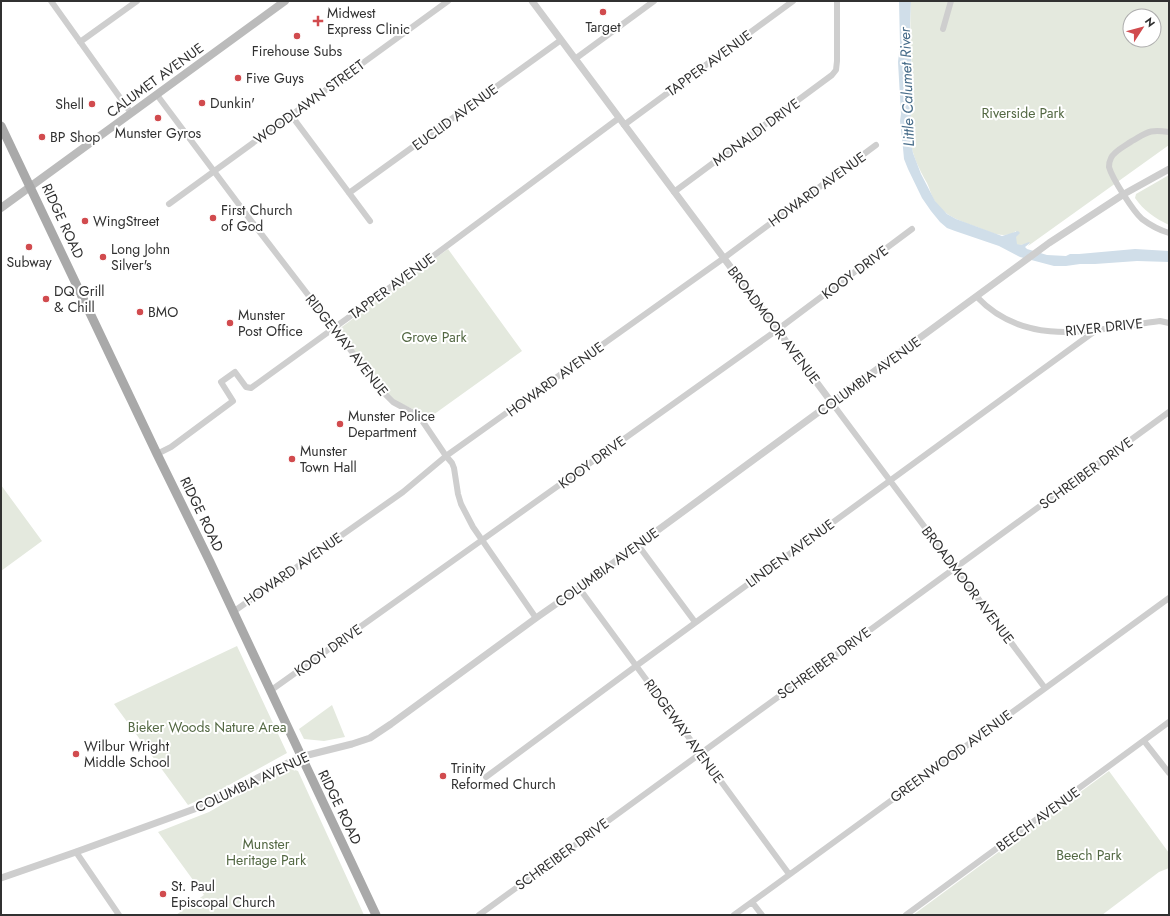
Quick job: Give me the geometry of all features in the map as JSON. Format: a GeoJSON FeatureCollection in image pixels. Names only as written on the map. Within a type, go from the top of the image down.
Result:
{"type":"FeatureCollection","features":[{"type":"Feature","properties":{"kind":"main road","name":"CALUMET AVENUE"},"geometry":{"type":"LineString","coordinates":[[1,208],[285,1]]}},
{"type":"Feature","properties":{"kind":"main road","name":"RIDGE ROAD"},"geometry":{"type":"LineString","coordinates":[[1,126],[376,915]]}},
{"type":"Feature","properties":{"kind":"street"},"geometry":{"type":"LineString","coordinates":[[50,1],[131,114]]}},
{"type":"Feature","properties":{"kind":"street"},"geometry":{"type":"LineString","coordinates":[[80,42],[137,1]]}},
{"type":"Feature","properties":{"kind":"street","name":"WOODLAWN STREET"},"geometry":{"type":"LineString","coordinates":[[169,204],[448,1]]}},
{"type":"Feature","properties":{"kind":"street","name":"BROADMOOR AVENUE"},"geometry":{"type":"LineString","coordinates":[[532,1],[1045,688]]}},
{"type":"Feature","properties":{"kind":"street"},"geometry":{"type":"LineString","coordinates":[[575,59],[654,1]]}},
{"type":"Feature","properties":{"kind":"street","name":"TAPPER AVENUE"},"geometry":{"type":"LineString","coordinates":[[624,125],[793,1]]}},
{"type":"Feature","properties":{"kind":"street","name":"MONALDI DRIVE"},"geometry":{"type":"LineString","coordinates":[[674,192],[832,75],[836,70],[837,61],[837,1]]}},
{"type":"Feature","properties":{"kind":"street"},"geometry":{"type":"LineString","coordinates":[[943,29],[951,1]]}},
{"type":"Feature","properties":{"kind":"street","name":"EUCLID AVENUE"},"geometry":{"type":"LineString","coordinates":[[349,193],[561,40]]}},
{"type":"Feature","properties":{"kind":"street","name":"RIDGEWAY AVENUE"},"geometry":{"type":"LineString","coordinates":[[157,95],[382,391],[393,402],[419,416],[452,463],[461,504],[473,528],[536,618]]}},
{"type":"Feature","properties":{"kind":"street"},"geometry":{"type":"LineString","coordinates":[[291,116],[370,221]]}},
{"type":"Feature","properties":{"kind":"street","name":"TAPPER AVENUE"},"geometry":{"type":"LineString","coordinates":[[157,454],[171,447],[234,401],[221,382],[235,372],[246,387],[251,388],[432,257],[619,118]]}},
{"type":"Feature","properties":{"kind":"street"},"geometry":{"type":"LineString","coordinates":[[1169,132],[1152,130],[1146,133],[1117,151],[1111,158],[1109,166],[1133,209],[1141,218],[1152,226],[1169,233]]}},
{"type":"Feature","properties":{"kind":"street","name":"HOWARD AVENUE"},"geometry":{"type":"LineString","coordinates":[[233,612],[403,492],[446,456],[724,258],[876,145]]}},
{"type":"Feature","properties":{"kind":"street","name":"COLUMBIA AVENUE"},"geometry":{"type":"LineString","coordinates":[[1,878],[197,808],[300,757],[370,738],[638,545],[1049,243],[1124,194],[1169,169]]}},
{"type":"Feature","properties":{"kind":"street","name":"KOOY DRIVE"},"geometry":{"type":"LineString","coordinates":[[270,691],[483,541],[777,330],[912,229]]}},
{"type":"Feature","properties":{"kind":"street","name":"RIVER DRIVE"},"geometry":{"type":"LineString","coordinates":[[977,297],[985,305],[1002,316],[1026,327],[1041,331],[1095,331],[1160,321],[1169,323]]}},
{"type":"Feature","properties":{"kind":"street","name":"LINDEN AVENUE"},"geometry":{"type":"LineString","coordinates":[[486,777],[695,622],[891,481],[1095,331]]}},
{"type":"Feature","properties":{"kind":"street","name":"SCHREIBER DRIVE"},"geometry":{"type":"LineString","coordinates":[[479,915],[1169,412]]}},
{"type":"Feature","properties":{"kind":"street"},"geometry":{"type":"LineString","coordinates":[[638,545],[695,622]]}},
{"type":"Feature","properties":{"kind":"street","name":"RIDGEWAY AVENUE"},"geometry":{"type":"LineString","coordinates":[[579,588],[789,874]]}},
{"type":"Feature","properties":{"kind":"street","name":"GREENWOOD AVENUE"},"geometry":{"type":"LineString","coordinates":[[734,915],[1169,598]]}},
{"type":"Feature","properties":{"kind":"street","name":"BEECH AVENUE"},"geometry":{"type":"LineString","coordinates":[[906,915],[1169,722]]}},
{"type":"Feature","properties":{"kind":"street"},"geometry":{"type":"LineString","coordinates":[[1144,741],[1169,773]]}},
{"type":"Feature","properties":{"kind":"street"},"geometry":{"type":"LineString","coordinates":[[76,852],[119,915]]}},
{"type":"Feature","properties":{"kind":"street"},"geometry":{"type":"LineString","coordinates":[[752,902],[762,915]]}},
{"type":"Feature","properties":{"kind":"green space","name":"Riverside Park"},"geometry":{"type":"Polygon","coordinates":[[[911,1],[1169,1],[1169,145],[1028,246],[1030,243],[1021,245],[1016,244],[1016,231],[1007,235],[992,233],[953,217],[938,206],[934,200],[912,150],[909,124],[912,83],[910,32],[911,1]]]}},
{"type":"Feature","properties":{"kind":"green space"},"geometry":{"type":"Polygon","coordinates":[[[1169,175],[1169,225],[1150,214],[1135,198],[1136,194],[1169,175]]]}},
{"type":"Feature","properties":{"kind":"green space","name":"Grove Park"},"geometry":{"type":"Polygon","coordinates":[[[448,249],[522,351],[426,420],[415,410],[393,400],[340,333],[339,329],[448,249]]]}},
{"type":"Feature","properties":{"kind":"green space"},"geometry":{"type":"Polygon","coordinates":[[[1,485],[42,541],[1,571],[1,485]]]}},
{"type":"Feature","properties":{"kind":"green space","name":"Bieker Woods Nature Area"},"geometry":{"type":"Polygon","coordinates":[[[237,646],[287,753],[220,790],[188,805],[114,704],[237,646]]]}},
{"type":"Feature","properties":{"kind":"green space"},"geometry":{"type":"Polygon","coordinates":[[[332,705],[345,737],[324,741],[304,739],[299,729],[332,705]]]}},
{"type":"Feature","properties":{"kind":"green space","name":"Munster Heritage Park"},"geometry":{"type":"Polygon","coordinates":[[[287,767],[298,771],[364,915],[176,915],[204,895],[158,832],[209,812],[287,767]]]}},
{"type":"Feature","properties":{"kind":"green space","name":"Beech Park"},"geometry":{"type":"Polygon","coordinates":[[[1109,771],[1169,853],[1169,868],[1159,872],[1102,915],[913,915],[1109,771]]]}},
{"type":"Feature","properties":{"kind":"water","name":"Little Calumet River"},"geometry":{"type":"Polygon","coordinates":[[[899,1],[911,1],[910,23],[912,82],[910,136],[913,153],[921,174],[935,201],[947,214],[956,219],[1002,236],[1018,231],[1020,233],[1016,237],[1017,244],[1021,245],[1029,242],[1030,243],[1025,247],[1027,249],[1047,255],[1066,256],[1070,254],[1135,249],[1169,251],[1169,262],[1137,261],[1054,266],[1020,257],[999,246],[947,228],[940,222],[922,198],[904,159],[900,121],[901,114],[898,62],[900,44],[899,1]]]}},
{"type":"Feature","properties":{"kind":"place","name":"Target"},"geometry":{"type":"Point","coordinates":[603,12]}},
{"type":"Feature","properties":{"kind":"place","name":"Midwest Express Clinic"},"geometry":{"type":"Point","coordinates":[318,21]}},
{"type":"Feature","properties":{"kind":"place","name":"Firehouse Subs"},"geometry":{"type":"Point","coordinates":[297,36]}},
{"type":"Feature","properties":{"kind":"place","name":"Five Guys"},"geometry":{"type":"Point","coordinates":[238,78]}},
{"type":"Feature","properties":{"kind":"place","name":"Dunkin'"},"geometry":{"type":"Point","coordinates":[202,103]}},
{"type":"Feature","properties":{"kind":"place","name":"Shell"},"geometry":{"type":"Point","coordinates":[92,104]}},
{"type":"Feature","properties":{"kind":"place","name":"Munster Gyros"},"geometry":{"type":"Point","coordinates":[158,118]}},
{"type":"Feature","properties":{"kind":"place","name":"BP Shop"},"geometry":{"type":"Point","coordinates":[42,137]}},
{"type":"Feature","properties":{"kind":"place","name":"First Church of God"},"geometry":{"type":"Point","coordinates":[213,218]}},
{"type":"Feature","properties":{"kind":"place","name":"WingStreet"},"geometry":{"type":"Point","coordinates":[85,221]}},
{"type":"Feature","properties":{"kind":"place","name":"Subway"},"geometry":{"type":"Point","coordinates":[29,247]}},
{"type":"Feature","properties":{"kind":"place","name":"Long John Silver's"},"geometry":{"type":"Point","coordinates":[103,257]}},
{"type":"Feature","properties":{"kind":"place","name":"DQ Grill & Chill"},"geometry":{"type":"Point","coordinates":[46,299]}},
{"type":"Feature","properties":{"kind":"place","name":"BMO"},"geometry":{"type":"Point","coordinates":[140,312]}},
{"type":"Feature","properties":{"kind":"place","name":"Munster Post Office"},"geometry":{"type":"Point","coordinates":[230,323]}},
{"type":"Feature","properties":{"kind":"place","name":"Munster Police Department"},"geometry":{"type":"Point","coordinates":[340,424]}},
{"type":"Feature","properties":{"kind":"place","name":"Munster Town Hall"},"geometry":{"type":"Point","coordinates":[292,459]}},
{"type":"Feature","properties":{"kind":"place","name":"Wilbur Wright Middle School"},"geometry":{"type":"Point","coordinates":[76,754]}},
{"type":"Feature","properties":{"kind":"place","name":"Trinity Reformed Church"},"geometry":{"type":"Point","coordinates":[443,776]}},
{"type":"Feature","properties":{"kind":"place","name":"St. Paul Episcopal Church"},"geometry":{"type":"Point","coordinates":[163,894]}}]}
